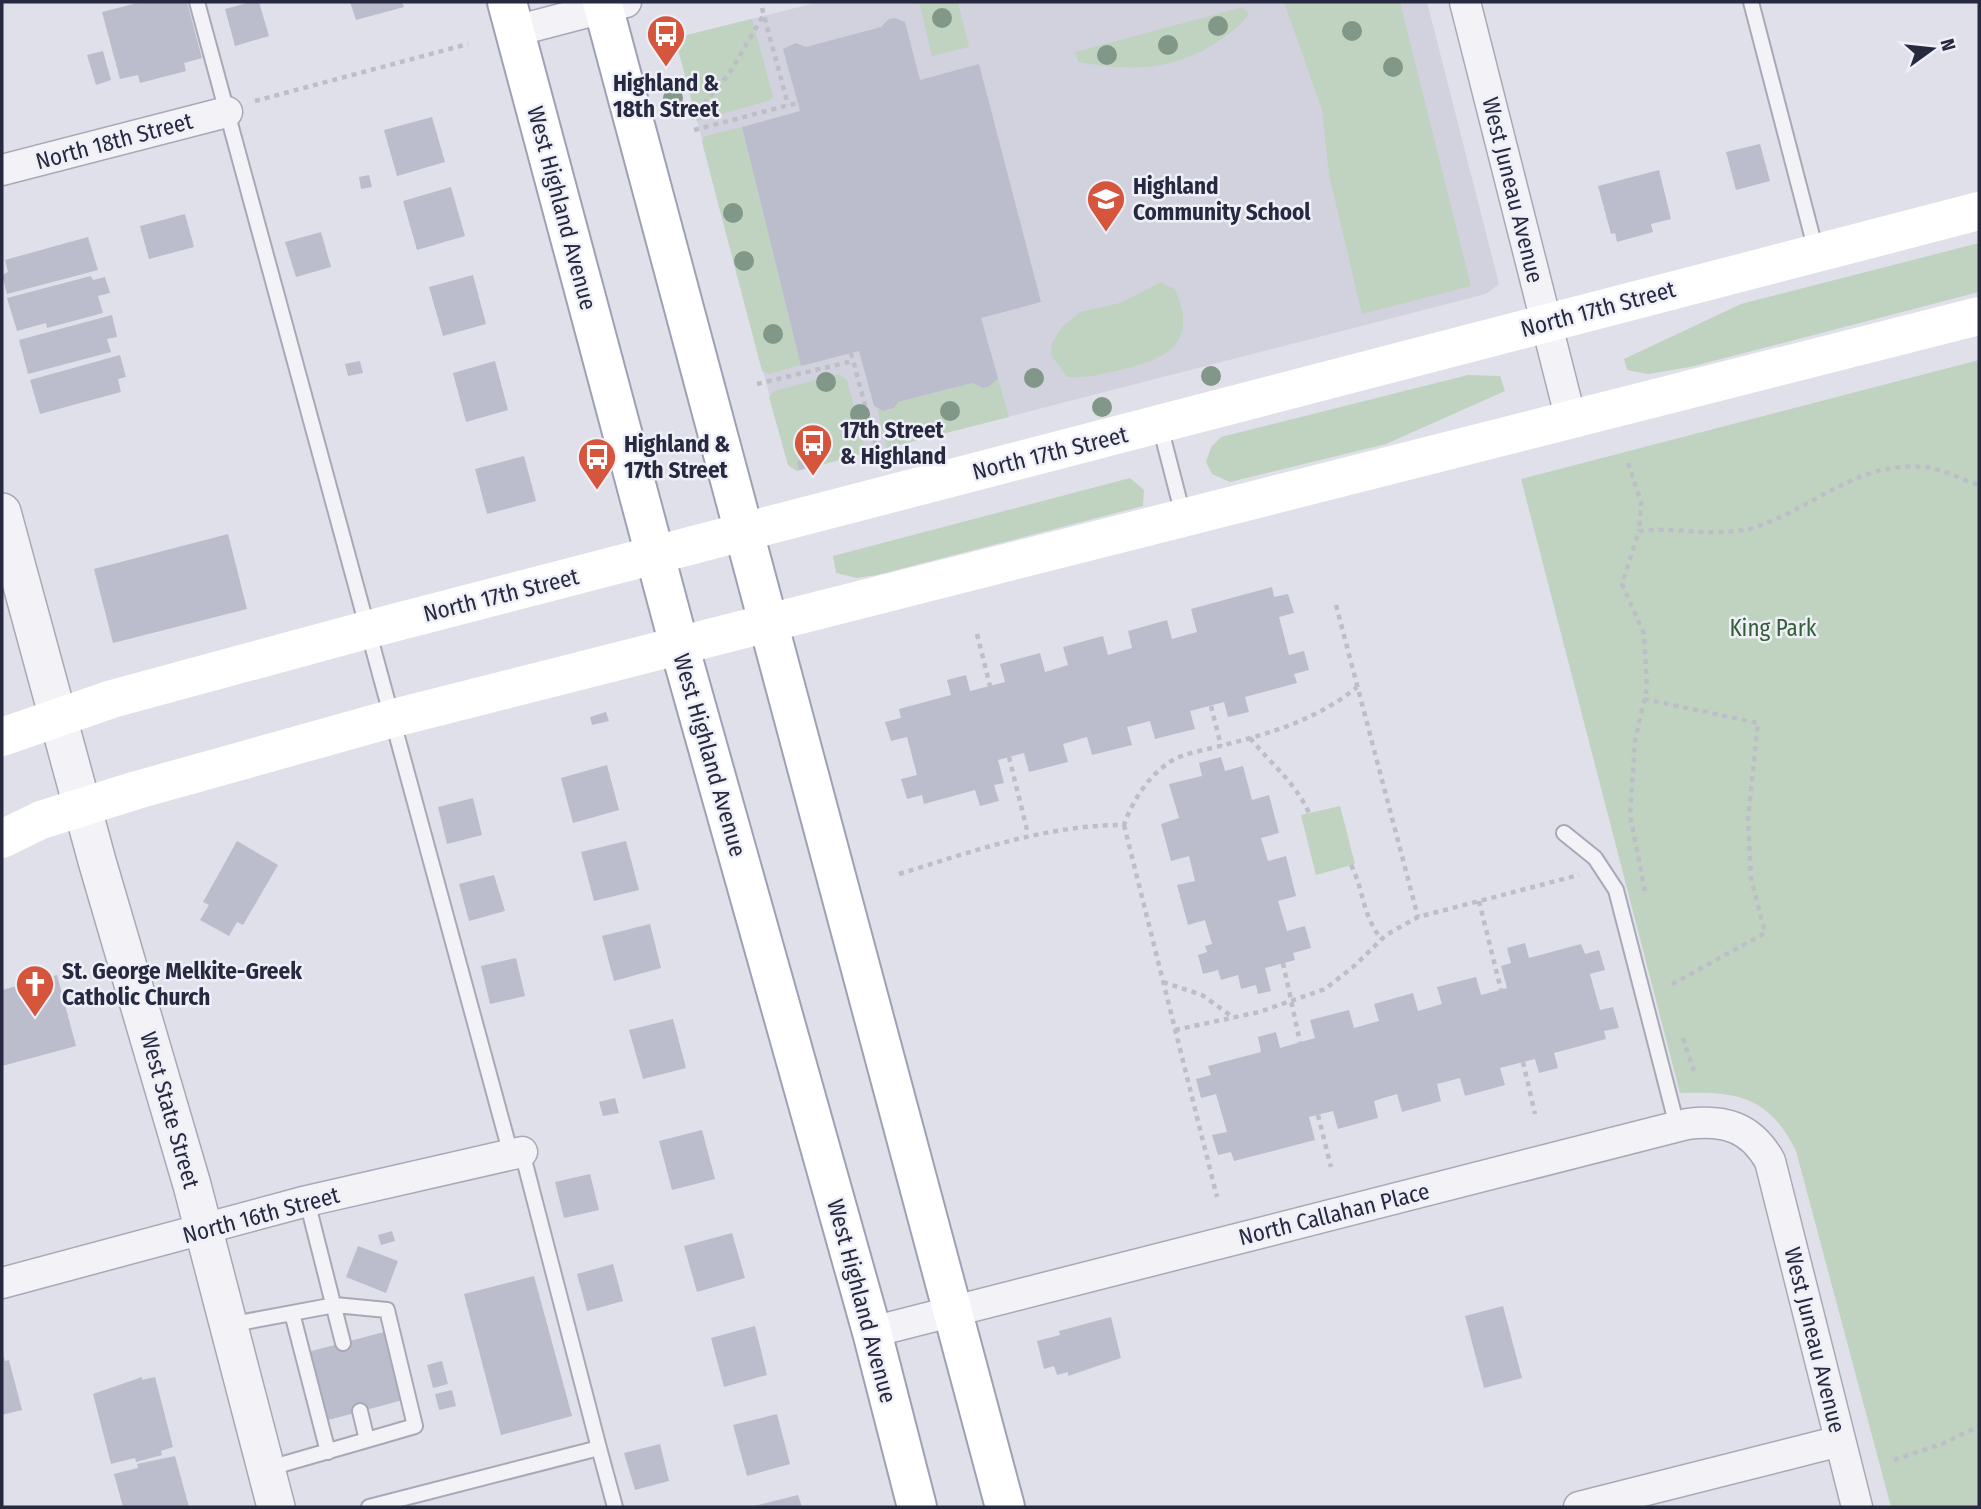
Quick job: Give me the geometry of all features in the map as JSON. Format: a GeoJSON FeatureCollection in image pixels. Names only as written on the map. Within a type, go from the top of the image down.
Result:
{"type":"FeatureCollection","features":[{"type":"Feature","properties":{"kind":"main road"},"geometry":{"type":"LineString","coordinates":[[611,4],[743,533],[1004,1507]]}},
{"type":"Feature","properties":{"kind":"main road","name":"West Highland Avenue"},"geometry":{"type":"LineString","coordinates":[[511,16],[679,645],[872,1332],[917,1507]]}},
{"type":"Feature","properties":{"kind":"main road","name":"North 17th Street"},"geometry":{"type":"LineString","coordinates":[[2,737],[112,699],[370,629],[1979,211]]}},
{"type":"Feature","properties":{"kind":"main road"},"geometry":{"type":"LineString","coordinates":[[2,839],[41,820],[83,807],[394,718],[1979,316]]}},
{"type":"Feature","properties":{"kind":"street","name":"West Juneau Avenue"},"geometry":{"type":"LineString","coordinates":[[1465,2],[1572,420]]}},
{"type":"Feature","properties":{"kind":"street"},"geometry":{"type":"LineString","coordinates":[[511,16],[611,4]]}},
{"type":"Feature","properties":{"kind":"street","name":"North 18th Street"},"geometry":{"type":"LineString","coordinates":[[2,170],[240,107]]}},
{"type":"Feature","properties":{"kind":"street","name":"West State Street"},"geometry":{"type":"LineString","coordinates":[[2,512],[203,1230],[276,1507]]}},
{"type":"Feature","properties":{"kind":"street","name":"North Callahan Place"},"geometry":{"type":"LineString","coordinates":[[872,1332],[1677,1126],[1710,1122],[1734,1126],[1757,1141],[1774,1173]]}},
{"type":"Feature","properties":{"kind":"street","name":"North 16th Street"},"geometry":{"type":"LineString","coordinates":[[2,1283],[307,1201],[517,1154]]}},
{"type":"Feature","properties":{"kind":"street","name":"West Juneau Avenue"},"geometry":{"type":"LineString","coordinates":[[1774,1173],[1857,1507]]}},
{"type":"Feature","properties":{"kind":"street"},"geometry":{"type":"LineString","coordinates":[[1579,1507],[1840,1441]]}},
{"type":"Feature","properties":{"kind":"lane"},"geometry":{"type":"LineString","coordinates":[[197,2],[240,107],[370,629],[615,1507]]}},
{"type":"Feature","properties":{"kind":"lane"},"geometry":{"type":"LineString","coordinates":[[1751,2],[1816,253]]}},
{"type":"Feature","properties":{"kind":"lane"},"geometry":{"type":"LineString","coordinates":[[1160,425],[1184,518]]}},
{"type":"Feature","properties":{"kind":"lane"},"geometry":{"type":"LineString","coordinates":[[1564,834],[1595,858],[1616,890],[1677,1126]]}},
{"type":"Feature","properties":{"kind":"lane"},"geometry":{"type":"LineString","coordinates":[[307,1201],[344,1343]]}},
{"type":"Feature","properties":{"kind":"lane"},"geometry":{"type":"LineString","coordinates":[[228,1325],[335,1306],[387,1310],[415,1426],[266,1469]]}},
{"type":"Feature","properties":{"kind":"lane"},"geometry":{"type":"LineString","coordinates":[[292,1313],[328,1452]]}},
{"type":"Feature","properties":{"kind":"lane"},"geometry":{"type":"LineString","coordinates":[[360,1411],[366,1440]]}},
{"type":"Feature","properties":{"kind":"lane"},"geometry":{"type":"LineString","coordinates":[[369,1507],[599,1448]]}},
{"type":"Feature","properties":{"kind":"path"},"geometry":{"type":"LineString","coordinates":[[691,119],[729,74],[763,11],[788,105]]}},
{"type":"Feature","properties":{"kind":"path"},"geometry":{"type":"LineString","coordinates":[[240,107],[468,44]]}},
{"type":"Feature","properties":{"kind":"path"},"geometry":{"type":"LineString","coordinates":[[694,130],[797,103]]}},
{"type":"Feature","properties":{"kind":"path"},"geometry":{"type":"LineString","coordinates":[[851,353],[879,457]]}},
{"type":"Feature","properties":{"kind":"path"},"geometry":{"type":"LineString","coordinates":[[757,384],[853,361]]}},
{"type":"Feature","properties":{"kind":"path"},"geometry":{"type":"LineString","coordinates":[[1628,463],[1641,502],[1639,531],[1622,584],[1644,634],[1647,687],[1635,741],[1630,815],[1646,895]]}},
{"type":"Feature","properties":{"kind":"path"},"geometry":{"type":"LineString","coordinates":[[1639,531],[1657,529],[1717,534],[1756,527],[1868,472],[1924,467],[1979,485]]}},
{"type":"Feature","properties":{"kind":"path"},"geometry":{"type":"LineString","coordinates":[[1336,605],[1418,917]]}},
{"type":"Feature","properties":{"kind":"path"},"geometry":{"type":"LineString","coordinates":[[977,634],[990,686]]}},
{"type":"Feature","properties":{"kind":"path"},"geometry":{"type":"LineString","coordinates":[[1217,1196],[1124,825],[1130,808],[1149,780],[1168,762],[1301,722],[1334,706],[1357,687]]}},
{"type":"Feature","properties":{"kind":"path"},"geometry":{"type":"LineString","coordinates":[[1644,699],[1758,723],[1748,819],[1751,878],[1765,933],[1669,986]]}},
{"type":"Feature","properties":{"kind":"path"},"geometry":{"type":"LineString","coordinates":[[1211,705],[1221,746]]}},
{"type":"Feature","properties":{"kind":"path"},"geometry":{"type":"LineString","coordinates":[[1250,738],[1288,777],[1300,793],[1308,813]]}},
{"type":"Feature","properties":{"kind":"path"},"geometry":{"type":"LineString","coordinates":[[1009,757],[1028,834]]}},
{"type":"Feature","properties":{"kind":"path"},"geometry":{"type":"LineString","coordinates":[[899,874],[1028,834],[1088,825],[1124,825]]}},
{"type":"Feature","properties":{"kind":"path"},"geometry":{"type":"LineString","coordinates":[[1351,865],[1359,880],[1368,922],[1381,939]]}},
{"type":"Feature","properties":{"kind":"path"},"geometry":{"type":"LineString","coordinates":[[1175,1030],[1234,1018],[1292,1002],[1325,989],[1353,967],[1381,939],[1418,917],[1583,874]]}},
{"type":"Feature","properties":{"kind":"path"},"geometry":{"type":"LineString","coordinates":[[1479,901],[1501,990]]}},
{"type":"Feature","properties":{"kind":"path"},"geometry":{"type":"LineString","coordinates":[[1283,963],[1300,1042]]}},
{"type":"Feature","properties":{"kind":"path"},"geometry":{"type":"LineString","coordinates":[[1665,973],[1672,997]]}},
{"type":"Feature","properties":{"kind":"path"},"geometry":{"type":"LineString","coordinates":[[1163,982],[1202,995],[1234,1018]]}},
{"type":"Feature","properties":{"kind":"path"},"geometry":{"type":"LineString","coordinates":[[1681,1030],[1695,1074]]}},
{"type":"Feature","properties":{"kind":"path"},"geometry":{"type":"LineString","coordinates":[[1523,1062],[1535,1114]]}},
{"type":"Feature","properties":{"kind":"path"},"geometry":{"type":"LineString","coordinates":[[1318,1115],[1331,1167]]}},
{"type":"Feature","properties":{"kind":"path"},"geometry":{"type":"LineString","coordinates":[[1894,1460],[1944,1443],[1979,1426]]}},
{"type":"Feature","properties":{"kind":"shaded area","name":"Highland Community School"},"geometry":{"type":"Polygon","coordinates":[[[819,2],[1427,2],[1499,284],[1486,294],[797,471],[788,465],[678,49],[683,36],[819,2]]]}},
{"type":"Feature","properties":{"kind":"green space"},"geometry":{"type":"Polygon","coordinates":[[[919,2],[958,2],[969,47],[932,56],[919,2]]]}},
{"type":"Feature","properties":{"kind":"green space"},"geometry":{"type":"Polygon","coordinates":[[[1284,2],[1400,2],[1471,286],[1362,314],[1329,175],[1322,110],[1284,2]]]}},
{"type":"Feature","properties":{"kind":"green space"},"geometry":{"type":"Polygon","coordinates":[[[1243,7],[1249,14],[1238,27],[1199,53],[1182,59],[1132,68],[1078,62],[1075,52],[1243,7]]]}},
{"type":"Feature","properties":{"kind":"green space"},"geometry":{"type":"Polygon","coordinates":[[[752,19],[773,96],[771,100],[697,121],[678,49],[683,36],[752,19]]]}},
{"type":"Feature","properties":{"kind":"green space"},"geometry":{"type":"Polygon","coordinates":[[[742,127],[801,365],[769,374],[762,371],[702,142],[705,136],[742,127]]]}},
{"type":"Feature","properties":{"kind":"green space"},"geometry":{"type":"Polygon","coordinates":[[[1979,243],[1979,292],[1690,367],[1648,374],[1627,370],[1624,359],[1741,304],[1979,243]]]}},
{"type":"Feature","properties":{"kind":"green space"},"geometry":{"type":"Polygon","coordinates":[[[1161,282],[1175,289],[1181,308],[1181,336],[1175,346],[1153,360],[1121,370],[1094,376],[1067,377],[1051,355],[1052,343],[1062,327],[1080,312],[1120,303],[1161,282]]]}},
{"type":"Feature","properties":{"kind":"green space","name":"King Park"},"geometry":{"type":"Polygon","coordinates":[[[1979,360],[1979,1507],[1891,1507],[1796,1151],[1774,1118],[1749,1101],[1718,1093],[1680,1093],[1521,479],[1979,360]]]}},
{"type":"Feature","properties":{"kind":"green space"},"geometry":{"type":"Polygon","coordinates":[[[839,374],[847,380],[865,449],[863,454],[797,471],[788,465],[769,397],[774,391],[839,374]]]}},
{"type":"Feature","properties":{"kind":"green space"},"geometry":{"type":"Polygon","coordinates":[[[1468,375],[1500,376],[1505,391],[1386,444],[1230,482],[1212,474],[1206,462],[1211,447],[1221,437],[1468,375]]]}},
{"type":"Feature","properties":{"kind":"green space"},"geometry":{"type":"Polygon","coordinates":[[[998,378],[1009,417],[887,448],[877,409],[889,411],[898,402],[972,383],[983,388],[998,378]]]}},
{"type":"Feature","properties":{"kind":"green space"},"geometry":{"type":"Polygon","coordinates":[[[1130,478],[1144,490],[1143,506],[877,575],[857,578],[836,573],[833,556],[1130,478]]]}},
{"type":"Feature","properties":{"kind":"green space"},"geometry":{"type":"Polygon","coordinates":[[[1340,806],[1355,864],[1316,875],[1301,815],[1340,806]]]}},
{"type":"Feature","properties":{"kind":"building"},"geometry":{"type":"Polygon","coordinates":[[[141,2],[187,2],[202,58],[184,63],[186,71],[140,83],[138,75],[120,79],[102,12],[141,2]]]}},
{"type":"Feature","properties":{"kind":"building"},"geometry":{"type":"Polygon","coordinates":[[[259,2],[269,36],[235,46],[225,9],[259,2]]]}},
{"type":"Feature","properties":{"kind":"building"},"geometry":{"type":"Polygon","coordinates":[[[350,2],[402,2],[404,7],[356,20],[350,2]]]}},
{"type":"Feature","properties":{"kind":"building"},"geometry":{"type":"Polygon","coordinates":[[[889,19],[905,22],[920,80],[979,64],[1041,302],[981,318],[998,378],[990,386],[983,388],[972,383],[898,402],[894,408],[883,411],[874,406],[859,351],[801,366],[742,127],[800,111],[783,49],[796,43],[806,47],[881,27],[889,19]]]}},
{"type":"Feature","properties":{"kind":"building"},"geometry":{"type":"Polygon","coordinates":[[[103,51],[111,80],[96,85],[87,55],[103,51]]]}},
{"type":"Feature","properties":{"kind":"building"},"geometry":{"type":"Polygon","coordinates":[[[432,117],[445,162],[397,176],[384,130],[432,117]]]}},
{"type":"Feature","properties":{"kind":"building"},"geometry":{"type":"Polygon","coordinates":[[[1760,144],[1770,181],[1736,190],[1726,152],[1760,144]]]}},
{"type":"Feature","properties":{"kind":"building"},"geometry":{"type":"Polygon","coordinates":[[[1659,170],[1671,219],[1651,224],[1653,232],[1617,242],[1615,233],[1611,234],[1598,186],[1659,170]]]}},
{"type":"Feature","properties":{"kind":"building"},"geometry":{"type":"Polygon","coordinates":[[[369,175],[372,187],[361,189],[359,177],[369,175]]]}},
{"type":"Feature","properties":{"kind":"building"},"geometry":{"type":"Polygon","coordinates":[[[451,187],[465,236],[417,250],[403,201],[451,187]]]}},
{"type":"Feature","properties":{"kind":"building"},"geometry":{"type":"Polygon","coordinates":[[[185,214],[194,247],[149,259],[140,226],[185,214]]]}},
{"type":"Feature","properties":{"kind":"building"},"geometry":{"type":"Polygon","coordinates":[[[321,232],[331,267],[296,277],[285,242],[321,232]]]}},
{"type":"Feature","properties":{"kind":"building"},"geometry":{"type":"Polygon","coordinates":[[[88,237],[98,270],[7,294],[2,275],[8,272],[5,260],[88,237]]]}},
{"type":"Feature","properties":{"kind":"building"},"geometry":{"type":"Polygon","coordinates":[[[473,275],[486,324],[443,336],[429,287],[473,275]]]}},
{"type":"Feature","properties":{"kind":"building"},"geometry":{"type":"Polygon","coordinates":[[[91,276],[93,280],[105,277],[110,293],[98,296],[103,313],[47,328],[46,323],[17,331],[7,298],[91,276]]]}},
{"type":"Feature","properties":{"kind":"building"},"geometry":{"type":"Polygon","coordinates":[[[112,315],[117,337],[107,339],[111,352],[28,374],[19,340],[112,315]]]}},
{"type":"Feature","properties":{"kind":"building"},"geometry":{"type":"Polygon","coordinates":[[[120,355],[126,377],[118,379],[121,392],[40,414],[30,380],[120,355]]]}},
{"type":"Feature","properties":{"kind":"building"},"geometry":{"type":"Polygon","coordinates":[[[360,361],[363,373],[348,376],[345,364],[360,361]]]}},
{"type":"Feature","properties":{"kind":"building"},"geometry":{"type":"Polygon","coordinates":[[[495,361],[508,410],[466,422],[453,373],[495,361]]]}},
{"type":"Feature","properties":{"kind":"building"},"geometry":{"type":"Polygon","coordinates":[[[524,456],[536,501],[487,514],[475,469],[524,456]]]}},
{"type":"Feature","properties":{"kind":"building"},"geometry":{"type":"Polygon","coordinates":[[[814,457],[816,465],[799,470],[797,461],[814,457]]]}},
{"type":"Feature","properties":{"kind":"building"},"geometry":{"type":"Polygon","coordinates":[[[228,534],[247,609],[113,643],[94,569],[228,534]]]}},
{"type":"Feature","properties":{"kind":"building"},"geometry":{"type":"Polygon","coordinates":[[[1272,587],[1274,597],[1288,594],[1294,613],[1279,617],[1289,655],[1304,651],[1309,670],[1294,674],[1297,683],[1245,697],[1249,712],[1228,717],[1224,702],[1190,711],[1195,729],[1155,739],[1150,721],[1127,727],[1132,745],[1092,755],[1087,737],[1063,744],[1068,762],[1029,772],[1024,753],[998,760],[1004,783],[994,785],[999,801],[980,806],[975,790],[924,804],[922,795],[907,799],[901,779],[917,775],[907,737],[891,741],[885,722],[901,718],[899,709],[951,695],[947,680],[966,675],[970,691],[1005,682],[1000,664],[1040,653],[1045,672],[1068,665],[1063,647],[1103,636],[1108,655],[1132,648],[1128,631],[1167,620],[1172,639],[1197,632],[1191,609],[1272,587]]]}},
{"type":"Feature","properties":{"kind":"building"},"geometry":{"type":"Polygon","coordinates":[[[606,712],[609,721],[592,725],[590,717],[606,712]]]}},
{"type":"Feature","properties":{"kind":"building"},"geometry":{"type":"Polygon","coordinates":[[[1221,757],[1225,771],[1243,766],[1252,800],[1269,795],[1279,833],[1261,838],[1268,861],[1286,856],[1296,896],[1278,901],[1287,931],[1305,926],[1311,948],[1293,953],[1295,960],[1265,968],[1271,991],[1258,994],[1256,985],[1241,989],[1238,975],[1221,980],[1218,970],[1203,974],[1198,955],[1207,952],[1205,946],[1212,944],[1205,920],[1188,925],[1177,885],[1195,881],[1189,856],[1171,861],[1161,824],[1179,818],[1169,784],[1202,776],[1199,763],[1221,757]]]}},
{"type":"Feature","properties":{"kind":"building"},"geometry":{"type":"Polygon","coordinates":[[[607,765],[619,810],[573,823],[561,778],[607,765]]]}},
{"type":"Feature","properties":{"kind":"building"},"geometry":{"type":"Polygon","coordinates":[[[473,798],[482,835],[447,844],[438,807],[473,798]]]}},
{"type":"Feature","properties":{"kind":"building"},"geometry":{"type":"Polygon","coordinates":[[[237,841],[278,865],[243,925],[237,922],[229,936],[200,920],[209,905],[203,902],[237,841]]]}},
{"type":"Feature","properties":{"kind":"building"},"geometry":{"type":"Polygon","coordinates":[[[626,841],[639,890],[594,901],[581,852],[626,841]]]}},
{"type":"Feature","properties":{"kind":"building"},"geometry":{"type":"Polygon","coordinates":[[[494,875],[505,911],[469,921],[459,884],[494,875]]]}},
{"type":"Feature","properties":{"kind":"building"},"geometry":{"type":"Polygon","coordinates":[[[650,924],[661,968],[614,981],[602,936],[650,924]]]}},
{"type":"Feature","properties":{"kind":"building"},"geometry":{"type":"Polygon","coordinates":[[[1525,943],[1529,958],[1581,944],[1585,954],[1599,950],[1605,970],[1590,974],[1600,1010],[1613,1007],[1619,1028],[1604,1031],[1606,1039],[1554,1053],[1558,1068],[1539,1073],[1535,1059],[1500,1068],[1505,1085],[1465,1096],[1460,1078],[1437,1084],[1441,1101],[1402,1112],[1397,1094],[1374,1101],[1378,1118],[1338,1129],[1333,1111],[1309,1117],[1315,1140],[1234,1161],[1231,1152],[1218,1155],[1212,1135],[1227,1132],[1216,1094],[1201,1098],[1196,1079],[1211,1075],[1208,1066],[1261,1052],[1258,1037],[1276,1032],[1280,1048],[1315,1038],[1310,1020],[1349,1010],[1354,1028],[1379,1021],[1374,1004],[1413,993],[1418,1011],[1442,1004],[1437,987],[1476,977],[1481,995],[1507,988],[1501,966],[1511,963],[1507,948],[1525,943]]]}},
{"type":"Feature","properties":{"kind":"building"},"geometry":{"type":"Polygon","coordinates":[[[516,958],[525,996],[490,1004],[481,966],[516,958]]]}},
{"type":"Feature","properties":{"kind":"building","name":"St. George Melkite-Greek Catholic Church"},"geometry":{"type":"Polygon","coordinates":[[[57,975],[76,1046],[2,1066],[2,990],[57,975]]]}},
{"type":"Feature","properties":{"kind":"building"},"geometry":{"type":"Polygon","coordinates":[[[673,1019],[686,1068],[643,1079],[629,1030],[673,1019]]]}},
{"type":"Feature","properties":{"kind":"building"},"geometry":{"type":"Polygon","coordinates":[[[615,1098],[619,1113],[603,1116],[599,1102],[615,1098]]]}},
{"type":"Feature","properties":{"kind":"building"},"geometry":{"type":"Polygon","coordinates":[[[702,1130],[715,1179],[672,1190],[659,1141],[702,1130]]]}},
{"type":"Feature","properties":{"kind":"building"},"geometry":{"type":"Polygon","coordinates":[[[590,1174],[599,1210],[564,1218],[555,1182],[590,1174]]]}},
{"type":"Feature","properties":{"kind":"building"},"geometry":{"type":"Polygon","coordinates":[[[392,1231],[395,1241],[381,1245],[378,1235],[392,1231]]]}},
{"type":"Feature","properties":{"kind":"building"},"geometry":{"type":"Polygon","coordinates":[[[732,1233],[745,1278],[697,1292],[684,1246],[732,1233]]]}},
{"type":"Feature","properties":{"kind":"building"},"geometry":{"type":"Polygon","coordinates":[[[358,1246],[398,1261],[386,1293],[346,1277],[358,1246]]]}},
{"type":"Feature","properties":{"kind":"building"},"geometry":{"type":"Polygon","coordinates":[[[613,1264],[623,1301],[587,1311],[577,1274],[613,1264]]]}},
{"type":"Feature","properties":{"kind":"building"},"geometry":{"type":"Polygon","coordinates":[[[534,1276],[572,1416],[501,1435],[464,1294],[534,1276]]]}},
{"type":"Feature","properties":{"kind":"building"},"geometry":{"type":"Polygon","coordinates":[[[1503,1306],[1522,1378],[1484,1388],[1465,1316],[1503,1306]]]}},
{"type":"Feature","properties":{"kind":"building"},"geometry":{"type":"Polygon","coordinates":[[[1111,1317],[1121,1358],[1068,1376],[1068,1372],[1057,1375],[1054,1366],[1044,1369],[1037,1341],[1060,1335],[1059,1331],[1111,1317]]]}},
{"type":"Feature","properties":{"kind":"building"},"geometry":{"type":"Polygon","coordinates":[[[755,1326],[767,1375],[724,1387],[711,1338],[755,1326]]]}},
{"type":"Feature","properties":{"kind":"building"},"geometry":{"type":"Polygon","coordinates":[[[384,1332],[403,1400],[321,1422],[304,1353],[384,1332]]]}},
{"type":"Feature","properties":{"kind":"building"},"geometry":{"type":"Polygon","coordinates":[[[2,1351],[5,1361],[9,1360],[22,1410],[2,1415],[2,1351]]]}},
{"type":"Feature","properties":{"kind":"building"},"geometry":{"type":"Polygon","coordinates":[[[442,1361],[448,1384],[433,1388],[427,1365],[442,1361]]]}},
{"type":"Feature","properties":{"kind":"building"},"geometry":{"type":"Polygon","coordinates":[[[142,1377],[142,1380],[155,1377],[173,1447],[161,1451],[162,1455],[136,1462],[135,1458],[111,1464],[93,1394],[142,1377]]]}},
{"type":"Feature","properties":{"kind":"building"},"geometry":{"type":"Polygon","coordinates":[[[452,1390],[456,1406],[439,1410],[435,1394],[452,1390]]]}},
{"type":"Feature","properties":{"kind":"building"},"geometry":{"type":"Polygon","coordinates":[[[777,1414],[790,1464],[747,1476],[733,1425],[777,1414]]]}},
{"type":"Feature","properties":{"kind":"building"},"geometry":{"type":"Polygon","coordinates":[[[660,1444],[669,1481],[635,1490],[624,1453],[660,1444]]]}},
{"type":"Feature","properties":{"kind":"building"},"geometry":{"type":"Polygon","coordinates":[[[175,1456],[189,1507],[123,1507],[114,1474],[138,1468],[137,1464],[175,1456]]]}},
{"type":"Feature","properties":{"kind":"building"},"geometry":{"type":"Polygon","coordinates":[[[798,1495],[802,1507],[754,1507],[754,1506],[798,1495]]]}},
{"type":"Feature","properties":{"kind":"place","name":"Highland & 18th Street"},"geometry":{"type":"Point","coordinates":[666,68]}},
{"type":"Feature","properties":{"kind":"place","name":"Highland Community School"},"geometry":{"type":"Point","coordinates":[1106,233]}},
{"type":"Feature","properties":{"kind":"place","name":"17th Street & Highland"},"geometry":{"type":"Point","coordinates":[813,477]}},
{"type":"Feature","properties":{"kind":"place","name":"Highland & 17th Street"},"geometry":{"type":"Point","coordinates":[597,491]}},
{"type":"Feature","properties":{"kind":"place","name":"St. George Melkite-Greek Catholic Church"},"geometry":{"type":"Point","coordinates":[35,1018]}}]}
